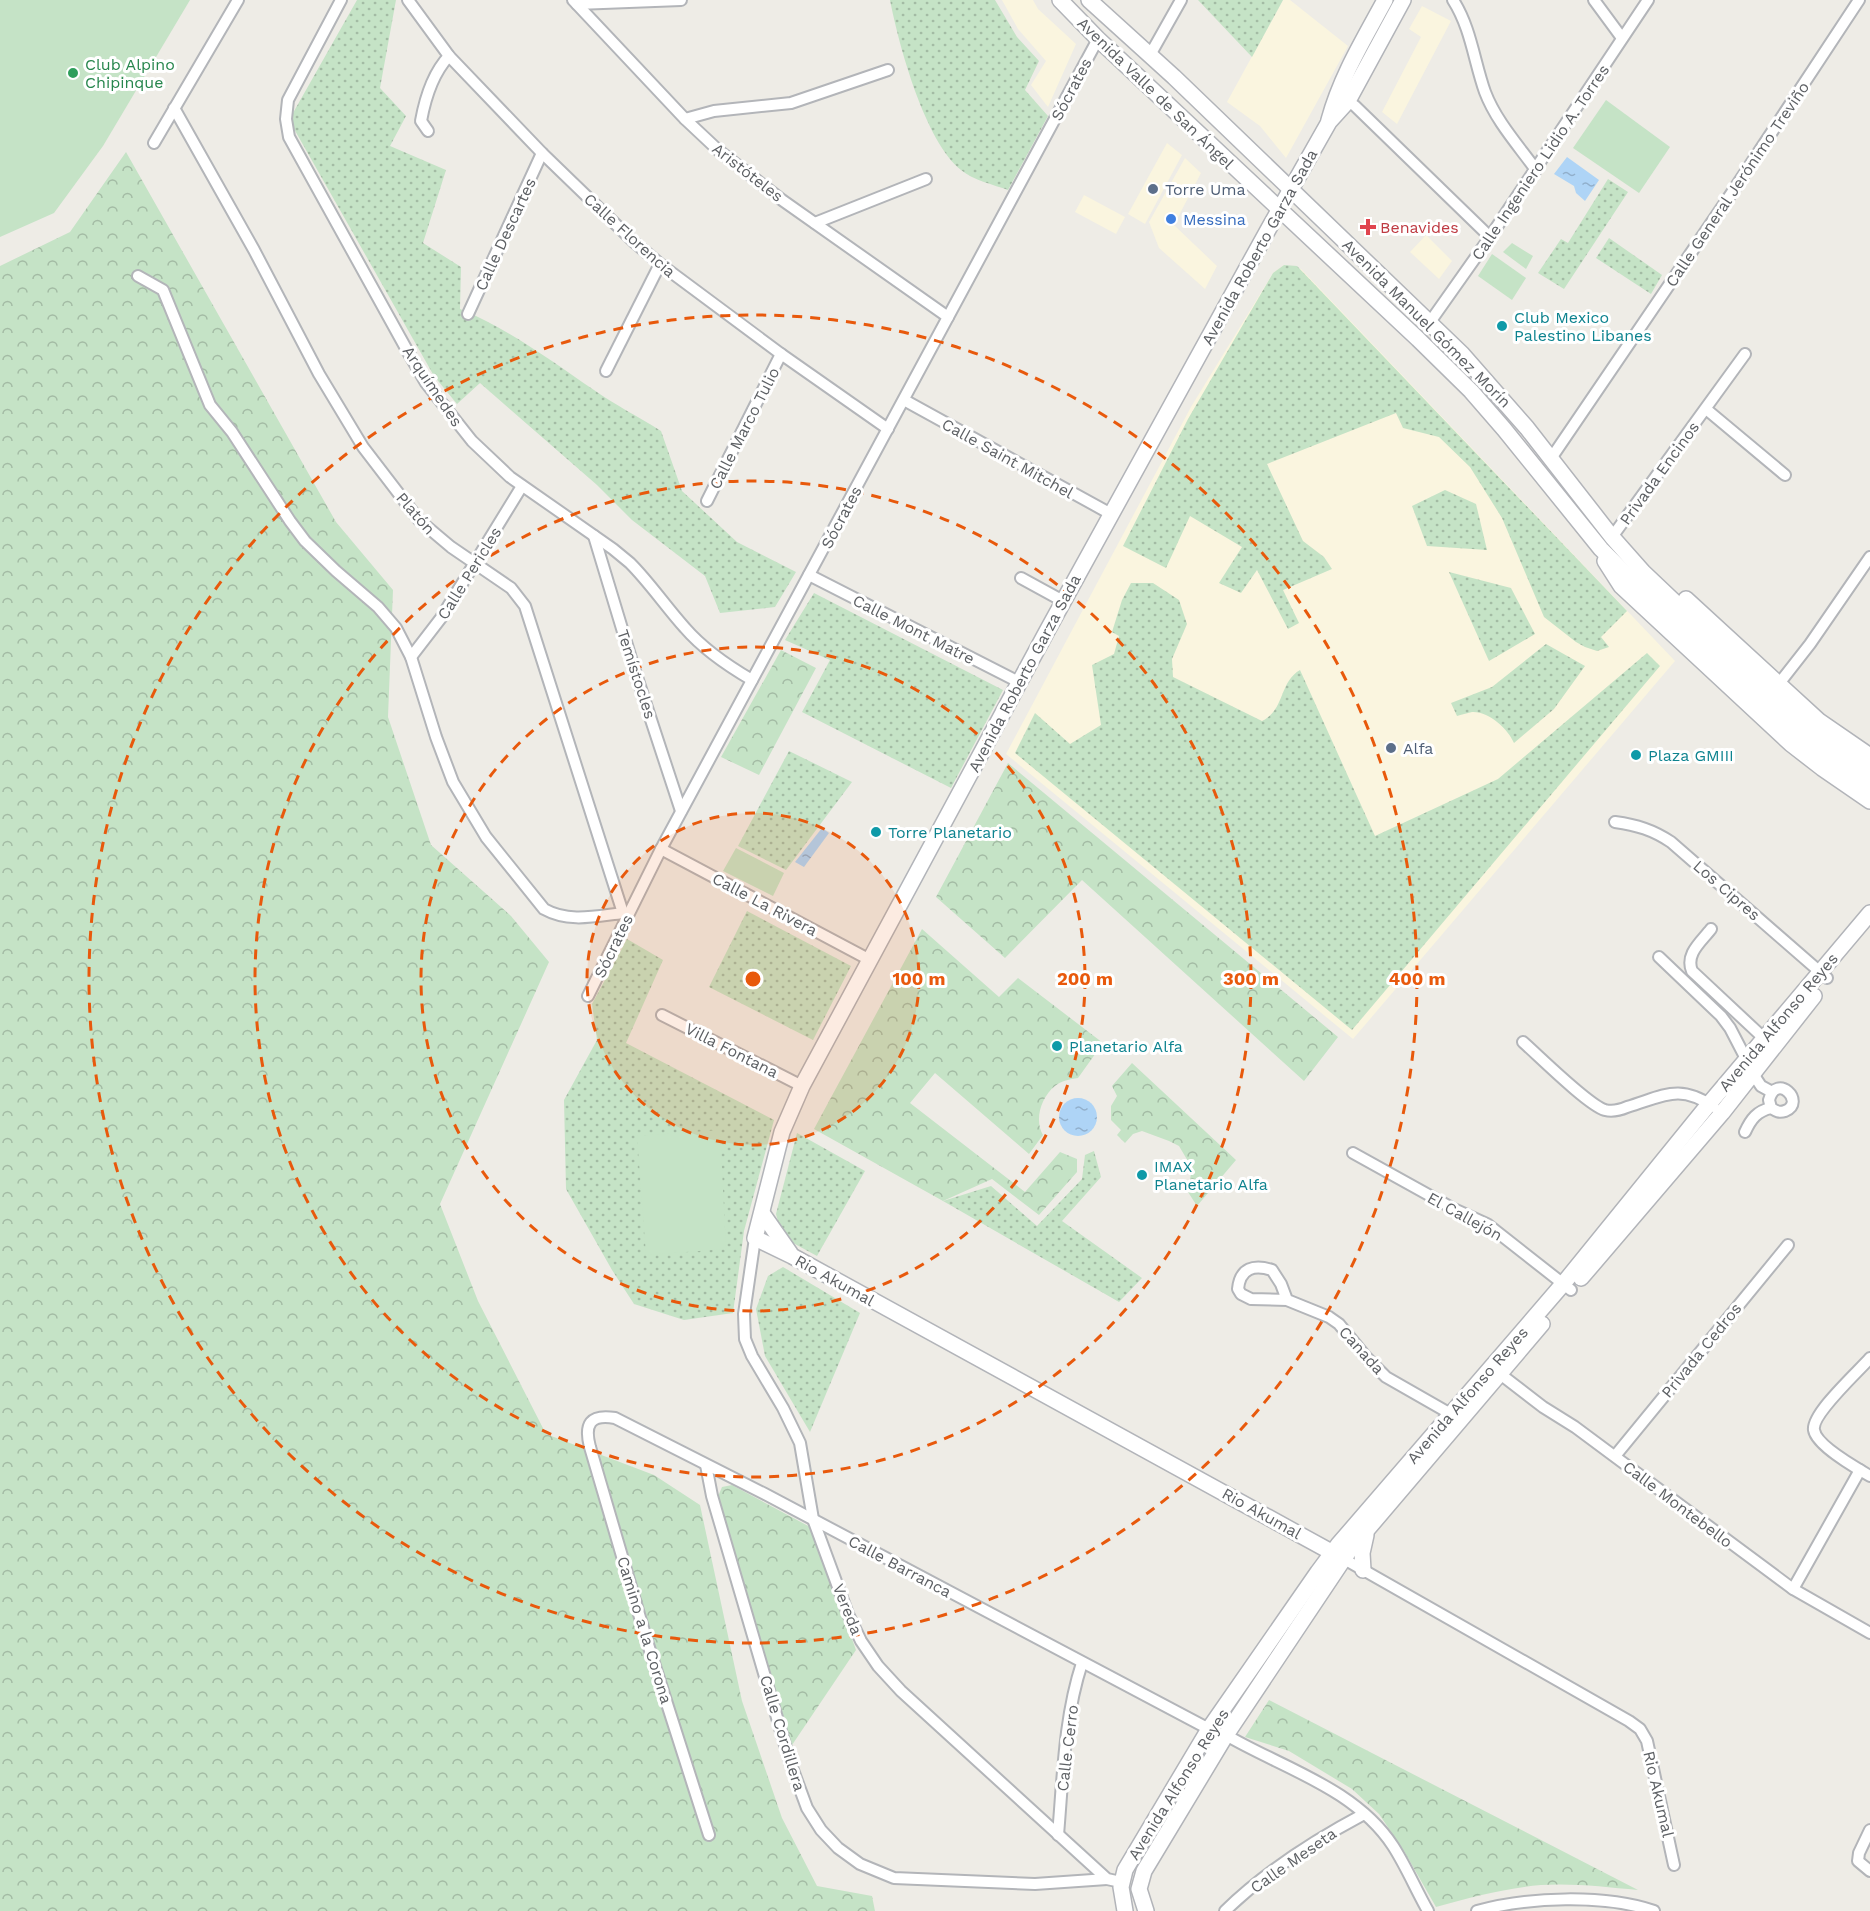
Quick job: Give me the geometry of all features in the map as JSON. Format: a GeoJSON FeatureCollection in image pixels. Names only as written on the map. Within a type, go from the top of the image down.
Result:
{"type":"FeatureCollection","features":[{"type":"Feature","properties":{"kind":"main road","name":"Avenida Valle de San Ángel"},"geometry":{"type":"LineString","coordinates":[[1060,0],[1098,39],[1279,210]]}},
{"type":"Feature","properties":{"kind":"main road","name":"Avenida Valle de San Ángel"},"geometry":{"type":"LineString","coordinates":[[1089,0],[1292,189]]}},
{"type":"Feature","properties":{"kind":"main road","name":"Avenida Roberto Garza Sada"},"geometry":{"type":"LineString","coordinates":[[755,1238],[782,1132],[802,1086],[1063,601],[1329,122],[1385,0]]}},
{"type":"Feature","properties":{"kind":"main road","name":"Avenida Roberto Garza Sada"},"geometry":{"type":"LineString","coordinates":[[1342,97],[1403,0]]}},
{"type":"Feature","properties":{"kind":"main road","name":"Avenida Manuel Gómez Morín"},"geometry":{"type":"LineString","coordinates":[[1292,189],[1430,322],[1481,375],[1552,457],[1617,543],[1704,631],[1796,717],[1829,744],[1870,772]]}},
{"type":"Feature","properties":{"kind":"main road","name":"Avenida Manuel Gómez Morín"},"geometry":{"type":"LineString","coordinates":[[1279,210],[1471,391],[1517,444],[1601,549],[1773,715],[1819,752],[1870,786]]}},
{"type":"Feature","properties":{"kind":"main road","name":"Avenida Manuel Gómez Morín"},"geometry":{"type":"LineString","coordinates":[[1617,543],[1660,574],[1778,685],[1830,729],[1870,756]]}},
{"type":"Feature","properties":{"kind":"main road","name":"Avenida Manuel Gómez Morín"},"geometry":{"type":"LineString","coordinates":[[1601,549],[1605,562],[1615,579],[1659,623],[1791,744],[1870,801]]}},
{"type":"Feature","properties":{"kind":"main road","name":"Avenida Alfonso Reyes"},"geometry":{"type":"LineString","coordinates":[[1114,1881],[1125,1870],[1213,1724],[1248,1672],[1338,1555],[1567,1287],[1749,1068],[1824,975],[1870,913]]}},
{"type":"Feature","properties":{"kind":"main road","name":"Avenida Alfonso Reyes"},"geometry":{"type":"LineString","coordinates":[[1824,975],[1870,928]]}},
{"type":"Feature","properties":{"kind":"main road"},"geometry":{"type":"LineString","coordinates":[[762,1213],[792,1256]]}},
{"type":"Feature","properties":{"kind":"main road","name":"Rio Akumal"},"geometry":{"type":"LineString","coordinates":[[755,1238],[792,1256],[1338,1555]]}},
{"type":"Feature","properties":{"kind":"main road","name":"Avenida Alfonso Reyes"},"geometry":{"type":"LineString","coordinates":[[1146,1911],[1139,1889],[1141,1877],[1338,1555],[1367,1531],[1456,1417]]}},
{"type":"Feature","properties":{"kind":"main road"},"geometry":{"type":"LineString","coordinates":[[1363,1570],[1362,1553],[1367,1531]]}},
{"type":"Feature","properties":{"kind":"main road"},"geometry":{"type":"LineString","coordinates":[[1248,1672],[1256,1676],[1261,1683]]}},
{"type":"Feature","properties":{"kind":"main road"},"geometry":{"type":"LineString","coordinates":[[1213,1724],[1226,1735]]}},
{"type":"Feature","properties":{"kind":"main road"},"geometry":{"type":"LineString","coordinates":[[1114,1881],[1125,1911]]}},
{"type":"Feature","properties":{"kind":"street"},"geometry":{"type":"LineString","coordinates":[[154,143],[238,0]]}},
{"type":"Feature","properties":{"kind":"street","name":"Arquímedes"},"geometry":{"type":"LineString","coordinates":[[341,0],[288,100],[285,119],[289,137],[426,382],[472,441],[499,469],[594,536],[637,570],[686,630],[730,667],[752,680]]}},
{"type":"Feature","properties":{"kind":"street","name":"Calle Florencia"},"geometry":{"type":"LineString","coordinates":[[408,0],[449,56],[542,153],[660,264],[781,354],[888,429]]}},
{"type":"Feature","properties":{"kind":"street"},"geometry":{"type":"LineString","coordinates":[[575,2],[681,0]]}},
{"type":"Feature","properties":{"kind":"street"},"geometry":{"type":"LineString","coordinates":[[1150,55],[1181,0]]}},
{"type":"Feature","properties":{"kind":"street"},"geometry":{"type":"LineString","coordinates":[[1453,0],[1464,19],[1490,104],[1536,170]]}},
{"type":"Feature","properties":{"kind":"street"},"geometry":{"type":"LineString","coordinates":[[1594,0],[1622,38]]}},
{"type":"Feature","properties":{"kind":"street","name":"Calle Ingeniero Lidio A. Torres"},"geometry":{"type":"LineString","coordinates":[[1430,322],[1536,170],[1648,0]]}},
{"type":"Feature","properties":{"kind":"street","name":"Calle General Jerónimo Treviño"},"geometry":{"type":"LineString","coordinates":[[1552,457],[1731,194],[1859,0]]}},
{"type":"Feature","properties":{"kind":"street","name":"Aristóteles"},"geometry":{"type":"LineString","coordinates":[[575,2],[718,150],[752,177],[948,317]]}},
{"type":"Feature","properties":{"kind":"street","name":"Sócrates"},"geometry":{"type":"LineString","coordinates":[[588,996],[625,914],[1098,39]]}},
{"type":"Feature","properties":{"kind":"street"},"geometry":{"type":"LineString","coordinates":[[428,131],[421,121],[424,105],[437,72],[449,56]]}},
{"type":"Feature","properties":{"kind":"street"},"geometry":{"type":"LineString","coordinates":[[685,118],[714,111],[791,103],[888,70]]}},
{"type":"Feature","properties":{"kind":"street"},"geometry":{"type":"LineString","coordinates":[[1342,97],[1490,237]]}},
{"type":"Feature","properties":{"kind":"street","name":"Platón"},"geometry":{"type":"LineString","coordinates":[[174,108],[254,250],[318,374],[351,428],[419,520],[451,547],[511,588],[525,606],[625,914]]}},
{"type":"Feature","properties":{"kind":"street","name":"Calle Descartes"},"geometry":{"type":"LineString","coordinates":[[468,314],[542,153]]}},
{"type":"Feature","properties":{"kind":"street"},"geometry":{"type":"LineString","coordinates":[[816,223],[926,179]]}},
{"type":"Feature","properties":{"kind":"street"},"geometry":{"type":"LineString","coordinates":[[606,371],[660,264]]}},
{"type":"Feature","properties":{"kind":"street"},"geometry":{"type":"LineString","coordinates":[[138,276],[163,290],[210,405],[232,432],[290,522],[319,555],[388,617],[405,643],[453,782],[486,837],[534,900],[544,909],[562,917],[581,918],[625,914]]}},
{"type":"Feature","properties":{"kind":"street","name":"Calle Marco Tulio"},"geometry":{"type":"LineString","coordinates":[[707,501],[781,354]]}},
{"type":"Feature","properties":{"kind":"street","name":"Privada Encinos"},"geometry":{"type":"LineString","coordinates":[[1617,543],[1745,354]]}},
{"type":"Feature","properties":{"kind":"street","name":"Calle Saint Mitchel"},"geometry":{"type":"LineString","coordinates":[[904,400],[1111,514]]}},
{"type":"Feature","properties":{"kind":"street","name":"Privada Encinos"},"geometry":{"type":"LineString","coordinates":[[1706,409],[1785,475]]}},
{"type":"Feature","properties":{"kind":"street","name":"Calle Pericles"},"geometry":{"type":"LineString","coordinates":[[411,657],[441,618],[522,486]]}},
{"type":"Feature","properties":{"kind":"street","name":"Temístocles"},"geometry":{"type":"LineString","coordinates":[[594,536],[681,811]]}},
{"type":"Feature","properties":{"kind":"street"},"geometry":{"type":"LineString","coordinates":[[1778,685],[1810,644],[1870,557]]}},
{"type":"Feature","properties":{"kind":"street","name":"Calle Mont Matre"},"geometry":{"type":"LineString","coordinates":[[809,575],[1019,682]]}},
{"type":"Feature","properties":{"kind":"street"},"geometry":{"type":"LineString","coordinates":[[1021,578],[1063,601]]}},
{"type":"Feature","properties":{"kind":"street","name":"Los Cipres"},"geometry":{"type":"LineString","coordinates":[[1615,822],[1641,826],[1655,831],[1671,842],[1824,975]]}},
{"type":"Feature","properties":{"kind":"street","name":"Calle La Rivera"},"geometry":{"type":"LineString","coordinates":[[661,849],[870,960]]}},
{"type":"Feature","properties":{"kind":"street"},"geometry":{"type":"LineString","coordinates":[[1711,929],[1690,956],[1689,964],[1692,971],[1769,1043]]}},
{"type":"Feature","properties":{"kind":"street"},"geometry":{"type":"LineString","coordinates":[[1659,957],[1721,1016],[1730,1028],[1749,1068],[1761,1086],[1772,1092]]}},
{"type":"Feature","properties":{"kind":"street","name":"Villa Fontana"},"geometry":{"type":"LineString","coordinates":[[662,1015],[802,1086]]}},
{"type":"Feature","properties":{"kind":"street"},"geometry":{"type":"LineString","coordinates":[[1523,1042],[1590,1101],[1604,1110],[1622,1109],[1678,1092],[1688,1094],[1715,1108]]}},
{"type":"Feature","properties":{"kind":"street"},"geometry":{"type":"LineString","coordinates":[[1778,1088],[1784,1088],[1790,1092],[1792,1104],[1788,1109],[1776,1112],[1771,1108],[1769,1100],[1772,1092],[1778,1088]]}},
{"type":"Feature","properties":{"kind":"street"},"geometry":{"type":"LineString","coordinates":[[1745,1132],[1753,1117],[1771,1108]]}},
{"type":"Feature","properties":{"kind":"street","name":"El Callejón"},"geometry":{"type":"LineString","coordinates":[[1353,1153],[1454,1209],[1487,1224],[1567,1287]]}},
{"type":"Feature","properties":{"kind":"street","name":"Vereda"},"geometry":{"type":"LineString","coordinates":[[755,1238],[744,1314],[745,1339],[800,1443],[813,1520],[848,1614],[861,1641],[878,1666],[901,1691],[1058,1835],[1114,1881]]}},
{"type":"Feature","properties":{"kind":"street","name":"Privada Cedros"},"geometry":{"type":"LineString","coordinates":[[1615,1456],[1788,1245]]}},
{"type":"Feature","properties":{"kind":"street","name":"Canada"},"geometry":{"type":"LineString","coordinates":[[1287,1300],[1272,1270],[1254,1266],[1242,1275],[1238,1289],[1241,1294],[1251,1299],[1287,1300],[1318,1311],[1339,1324],[1386,1377],[1456,1417]]}},
{"type":"Feature","properties":{"kind":"street"},"geometry":{"type":"LineString","coordinates":[[1793,1589],[1865,1473],[1822,1443],[1814,1429],[1814,1423],[1821,1412],[1870,1358]]}},
{"type":"Feature","properties":{"kind":"street","name":"Calle Montebello"},"geometry":{"type":"LineString","coordinates":[[1496,1371],[1542,1407],[1615,1456],[1793,1589],[1870,1633]]}},
{"type":"Feature","properties":{"kind":"street","name":"Calle Barranca"},"geometry":{"type":"LineString","coordinates":[[589,1425],[595,1418],[603,1416],[615,1418],[1082,1663],[1213,1724]]}},
{"type":"Feature","properties":{"kind":"street","name":"Camino a la Corona"},"geometry":{"type":"LineString","coordinates":[[589,1425],[587,1436],[590,1448],[646,1638],[709,1835]]}},
{"type":"Feature","properties":{"kind":"street","name":"Calle Cordillera"},"geometry":{"type":"LineString","coordinates":[[706,1465],[721,1526],[790,1762],[807,1808],[821,1830],[838,1848],[860,1864],[894,1878],[1035,1884],[1114,1881]]}},
{"type":"Feature","properties":{"kind":"street","name":"Rio Akumal"},"geometry":{"type":"LineString","coordinates":[[1338,1555],[1640,1729],[1647,1741],[1674,1865]]}},
{"type":"Feature","properties":{"kind":"street","name":"Calle Cerro"},"geometry":{"type":"LineString","coordinates":[[1058,1835],[1066,1743],[1074,1687],[1082,1663]]}},
{"type":"Feature","properties":{"kind":"street"},"geometry":{"type":"LineString","coordinates":[[1226,1735],[1357,1807],[1393,1846],[1428,1911]]}},
{"type":"Feature","properties":{"kind":"street","name":"Calle Meseta"},"geometry":{"type":"LineString","coordinates":[[1225,1911],[1272,1872],[1364,1814]]}},
{"type":"Feature","properties":{"kind":"street"},"geometry":{"type":"LineString","coordinates":[[1870,1830],[1859,1852],[1858,1861],[1870,1871]]}},
{"type":"Feature","properties":{"kind":"street"},"geometry":{"type":"LineString","coordinates":[[1477,1911],[1502,1904],[1558,1900],[1614,1903],[1654,1911]]}},
{"type":"Feature","properties":{"kind":"shaded area"},"geometry":{"type":"Polygon","coordinates":[[[1002,0],[1033,0],[1038,9],[1076,44],[1048,107],[1031,85],[1046,61],[1018,29],[1002,0]]]}},
{"type":"Feature","properties":{"kind":"shaded area"},"geometry":{"type":"Polygon","coordinates":[[[1283,0],[1290,0],[1348,46],[1286,158],[1260,126],[1227,102],[1283,0]]]}},
{"type":"Feature","properties":{"kind":"shaded area"},"geometry":{"type":"Polygon","coordinates":[[[1422,6],[1451,21],[1397,124],[1382,112],[1421,37],[1409,29],[1422,6]]]}},
{"type":"Feature","properties":{"kind":"shaded area"},"geometry":{"type":"Polygon","coordinates":[[[1167,143],[1182,155],[1145,224],[1128,214],[1167,143]]]}},
{"type":"Feature","properties":{"kind":"shaded area"},"geometry":{"type":"Polygon","coordinates":[[[1185,158],[1201,173],[1174,225],[1217,266],[1205,289],[1159,248],[1149,222],[1185,158]]]}},
{"type":"Feature","properties":{"kind":"shaded area"},"geometry":{"type":"Polygon","coordinates":[[[1084,195],[1125,217],[1116,234],[1075,212],[1084,195]]]}},
{"type":"Feature","properties":{"kind":"shaded area"},"geometry":{"type":"Polygon","coordinates":[[[1426,235],[1452,261],[1439,279],[1410,252],[1426,235]]]}},
{"type":"Feature","properties":{"kind":"shaded area"},"geometry":{"type":"Polygon","coordinates":[[[1284,265],[1301,269],[1675,661],[1353,1039],[1006,754],[1191,407],[1273,273],[1284,265]]]}},
{"type":"Feature","properties":{"kind":"green space","name":"Club Alpino Chipinque"},"geometry":{"type":"Polygon","coordinates":[[[0,0],[190,0],[103,146],[54,213],[0,237],[0,0]]]}},
{"type":"Feature","properties":{"kind":"green space"},"geometry":{"type":"Polygon","coordinates":[[[357,0],[396,0],[380,88],[406,116],[390,146],[446,170],[423,243],[461,267],[460,309],[545,356],[602,395],[661,431],[682,491],[737,542],[796,572],[775,607],[720,613],[705,576],[632,520],[597,485],[480,383],[457,404],[434,376],[289,120],[357,0]]]}},
{"type":"Feature","properties":{"kind":"green space"},"geometry":{"type":"Polygon","coordinates":[[[890,0],[995,0],[1017,37],[1039,61],[1025,90],[1048,116],[1008,190],[966,174],[948,156],[936,138],[915,91],[890,0]]]}},
{"type":"Feature","properties":{"kind":"green space"},"geometry":{"type":"Polygon","coordinates":[[[1198,0],[1283,0],[1252,57],[1198,0]]]}},
{"type":"Feature","properties":{"kind":"green space"},"geometry":{"type":"Polygon","coordinates":[[[1606,100],[1670,147],[1639,193],[1573,148],[1606,100]]]}},
{"type":"Feature","properties":{"kind":"green space"},"geometry":{"type":"Polygon","coordinates":[[[126,152],[336,522],[393,590],[388,717],[431,845],[511,916],[549,962],[440,1204],[478,1301],[546,1434],[654,1475],[700,1505],[742,1701],[782,1818],[817,1886],[872,1896],[875,1911],[0,1911],[0,266],[70,232],[126,152]]]}},
{"type":"Feature","properties":{"kind":"green space"},"geometry":{"type":"Polygon","coordinates":[[[1608,179],[1628,192],[1564,289],[1538,273],[1561,239],[1568,243],[1608,179]]]}},
{"type":"Feature","properties":{"kind":"green space"},"geometry":{"type":"Polygon","coordinates":[[[1609,238],[1662,275],[1651,294],[1596,258],[1609,238]]]}},
{"type":"Feature","properties":{"kind":"green space"},"geometry":{"type":"Polygon","coordinates":[[[1512,243],[1533,256],[1526,269],[1503,252],[1512,243]]]}},
{"type":"Feature","properties":{"kind":"green space"},"geometry":{"type":"Polygon","coordinates":[[[1492,254],[1526,278],[1512,300],[1478,276],[1492,254]]]}},
{"type":"Feature","properties":{"kind":"green space"},"geometry":{"type":"Polygon","coordinates":[[[1284,265],[1297,266],[1627,611],[1601,637],[1609,647],[1597,651],[1585,647],[1544,617],[1502,518],[1470,467],[1439,437],[1403,428],[1396,413],[1267,464],[1303,541],[1324,557],[1332,569],[1283,590],[1299,623],[1288,629],[1257,570],[1241,593],[1219,583],[1242,547],[1190,516],[1166,568],[1123,546],[1188,419],[1273,273],[1284,265]]]}},
{"type":"Feature","properties":{"kind":"green space"},"geometry":{"type":"Polygon","coordinates":[[[1445,490],[1476,504],[1487,550],[1427,546],[1412,506],[1445,490]]]}},
{"type":"Feature","properties":{"kind":"green space"},"geometry":{"type":"Polygon","coordinates":[[[1449,572],[1511,588],[1535,634],[1489,661],[1449,572]]]}},
{"type":"Feature","properties":{"kind":"green space"},"geometry":{"type":"Polygon","coordinates":[[[1131,583],[1153,583],[1179,600],[1187,624],[1172,659],[1173,677],[1262,721],[1275,710],[1288,681],[1300,670],[1375,836],[1498,779],[1647,653],[1660,666],[1352,1030],[1015,753],[1035,713],[1070,744],[1101,725],[1092,665],[1114,654],[1119,636],[1112,632],[1122,600],[1131,583]]]}},
{"type":"Feature","properties":{"kind":"green space"},"geometry":{"type":"Polygon","coordinates":[[[814,593],[1003,690],[951,788],[802,712],[830,660],[785,640],[814,593]]]}},
{"type":"Feature","properties":{"kind":"green space"},"geometry":{"type":"Polygon","coordinates":[[[1546,644],[1585,666],[1554,709],[1514,743],[1503,727],[1485,714],[1472,712],[1457,716],[1451,703],[1492,687],[1546,644]]]}},
{"type":"Feature","properties":{"kind":"green space"},"geometry":{"type":"Polygon","coordinates":[[[781,650],[816,668],[759,775],[721,757],[781,650]]]}},
{"type":"Feature","properties":{"kind":"green space"},"geometry":{"type":"Polygon","coordinates":[[[789,751],[852,782],[786,870],[738,846],[789,751]]]}},
{"type":"Feature","properties":{"kind":"green space"},"geometry":{"type":"Polygon","coordinates":[[[1008,763],[1338,1037],[1304,1081],[1082,880],[1005,958],[936,897],[1008,763]]]}},
{"type":"Feature","properties":{"kind":"green space"},"geometry":{"type":"Polygon","coordinates":[[[736,848],[784,873],[773,896],[723,871],[736,848]]]}},
{"type":"Feature","properties":{"kind":"green space"},"geometry":{"type":"Polygon","coordinates":[[[747,911],[851,966],[813,1040],[709,987],[747,911]]]}},
{"type":"Feature","properties":{"kind":"green space"},"geometry":{"type":"Polygon","coordinates":[[[922,929],[999,997],[1018,978],[1103,1043],[1078,1078],[1057,1084],[1046,1096],[1039,1116],[1043,1135],[1029,1154],[935,1073],[910,1103],[1025,1192],[1060,1152],[1077,1159],[1077,1172],[1039,1215],[992,1179],[943,1201],[814,1129],[922,929]]]}},
{"type":"Feature","properties":{"kind":"green space"},"geometry":{"type":"Polygon","coordinates":[[[627,939],[663,960],[626,1043],[774,1120],[744,1231],[733,1313],[684,1320],[634,1304],[566,1189],[564,1100],[597,1040],[592,1004],[627,939]]]}},
{"type":"Feature","properties":{"kind":"green space"},"geometry":{"type":"Polygon","coordinates":[[[1132,1063],[1236,1160],[1197,1206],[1188,1192],[1192,1168],[1179,1146],[1142,1131],[1133,1134],[1125,1143],[1117,1135],[1121,1130],[1111,1120],[1111,1106],[1117,1096],[1112,1086],[1132,1063]]]}},
{"type":"Feature","properties":{"kind":"green space"},"geometry":{"type":"Polygon","coordinates":[[[720,1130],[726,1249],[646,1255],[637,1136],[720,1130]]]}},
{"type":"Feature","properties":{"kind":"green space"},"geometry":{"type":"Polygon","coordinates":[[[797,1133],[865,1171],[817,1256],[782,1237],[776,1214],[797,1133]]]}},
{"type":"Feature","properties":{"kind":"green space"},"geometry":{"type":"Polygon","coordinates":[[[1094,1151],[1101,1177],[1062,1221],[1142,1278],[1119,1302],[943,1201],[991,1186],[1037,1226],[1082,1179],[1085,1155],[1094,1151]]]}},
{"type":"Feature","properties":{"kind":"green space"},"geometry":{"type":"Polygon","coordinates":[[[783,1267],[860,1313],[810,1432],[765,1356],[756,1309],[768,1276],[783,1267]]]}},
{"type":"Feature","properties":{"kind":"green space"},"geometry":{"type":"Polygon","coordinates":[[[732,1485],[812,1528],[856,1650],[790,1748],[717,1499],[722,1487],[732,1485]]]}},
{"type":"Feature","properties":{"kind":"green space"},"geometry":{"type":"Polygon","coordinates":[[[1269,1700],[1638,1890],[1577,1885],[1541,1885],[1488,1893],[1436,1907],[1404,1851],[1379,1814],[1352,1789],[1289,1751],[1245,1737],[1269,1700]]]}},
{"type":"Feature","properties":{"kind":"water"},"geometry":{"type":"Polygon","coordinates":[[[1567,157],[1599,180],[1585,201],[1576,193],[1574,186],[1554,174],[1567,157]]]}},
{"type":"Feature","properties":{"kind":"water"},"geometry":{"type":"Polygon","coordinates":[[[822,828],[829,833],[804,867],[795,862],[822,828]]]}},
{"type":"Feature","properties":{"kind":"water"},"geometry":{"type":"Polygon","coordinates":[[[1078,1098],[1092,1103],[1097,1117],[1092,1131],[1078,1136],[1064,1131],[1059,1117],[1064,1103],[1078,1098]]]}},
{"type":"Feature","properties":{"kind":"place","name":"Club Alpino Chipinque"},"geometry":{"type":"Point","coordinates":[73,73]}},
{"type":"Feature","properties":{"kind":"place","name":"Torre Uma"},"geometry":{"type":"Point","coordinates":[1153,189]}},
{"type":"Feature","properties":{"kind":"place","name":"Messina"},"geometry":{"type":"Point","coordinates":[1171,219]}},
{"type":"Feature","properties":{"kind":"place","name":"Benavides"},"geometry":{"type":"Point","coordinates":[1368,227]}},
{"type":"Feature","properties":{"kind":"place","name":"Club Mexico Palestino Libanes"},"geometry":{"type":"Point","coordinates":[1502,326]}},
{"type":"Feature","properties":{"kind":"place","name":"Alfa"},"geometry":{"type":"Point","coordinates":[1391,748]}},
{"type":"Feature","properties":{"kind":"place","name":"Plaza GMIII"},"geometry":{"type":"Point","coordinates":[1636,755]}},
{"type":"Feature","properties":{"kind":"place","name":"Torre Planetario"},"geometry":{"type":"Point","coordinates":[876,832]}},
{"type":"Feature","properties":{"kind":"place","name":"Planetario Alfa"},"geometry":{"type":"Point","coordinates":[1057,1046]}},
{"type":"Feature","properties":{"kind":"place","name":"IMAX Planetario Alfa"},"geometry":{"type":"Point","coordinates":[1142,1175]}}]}
